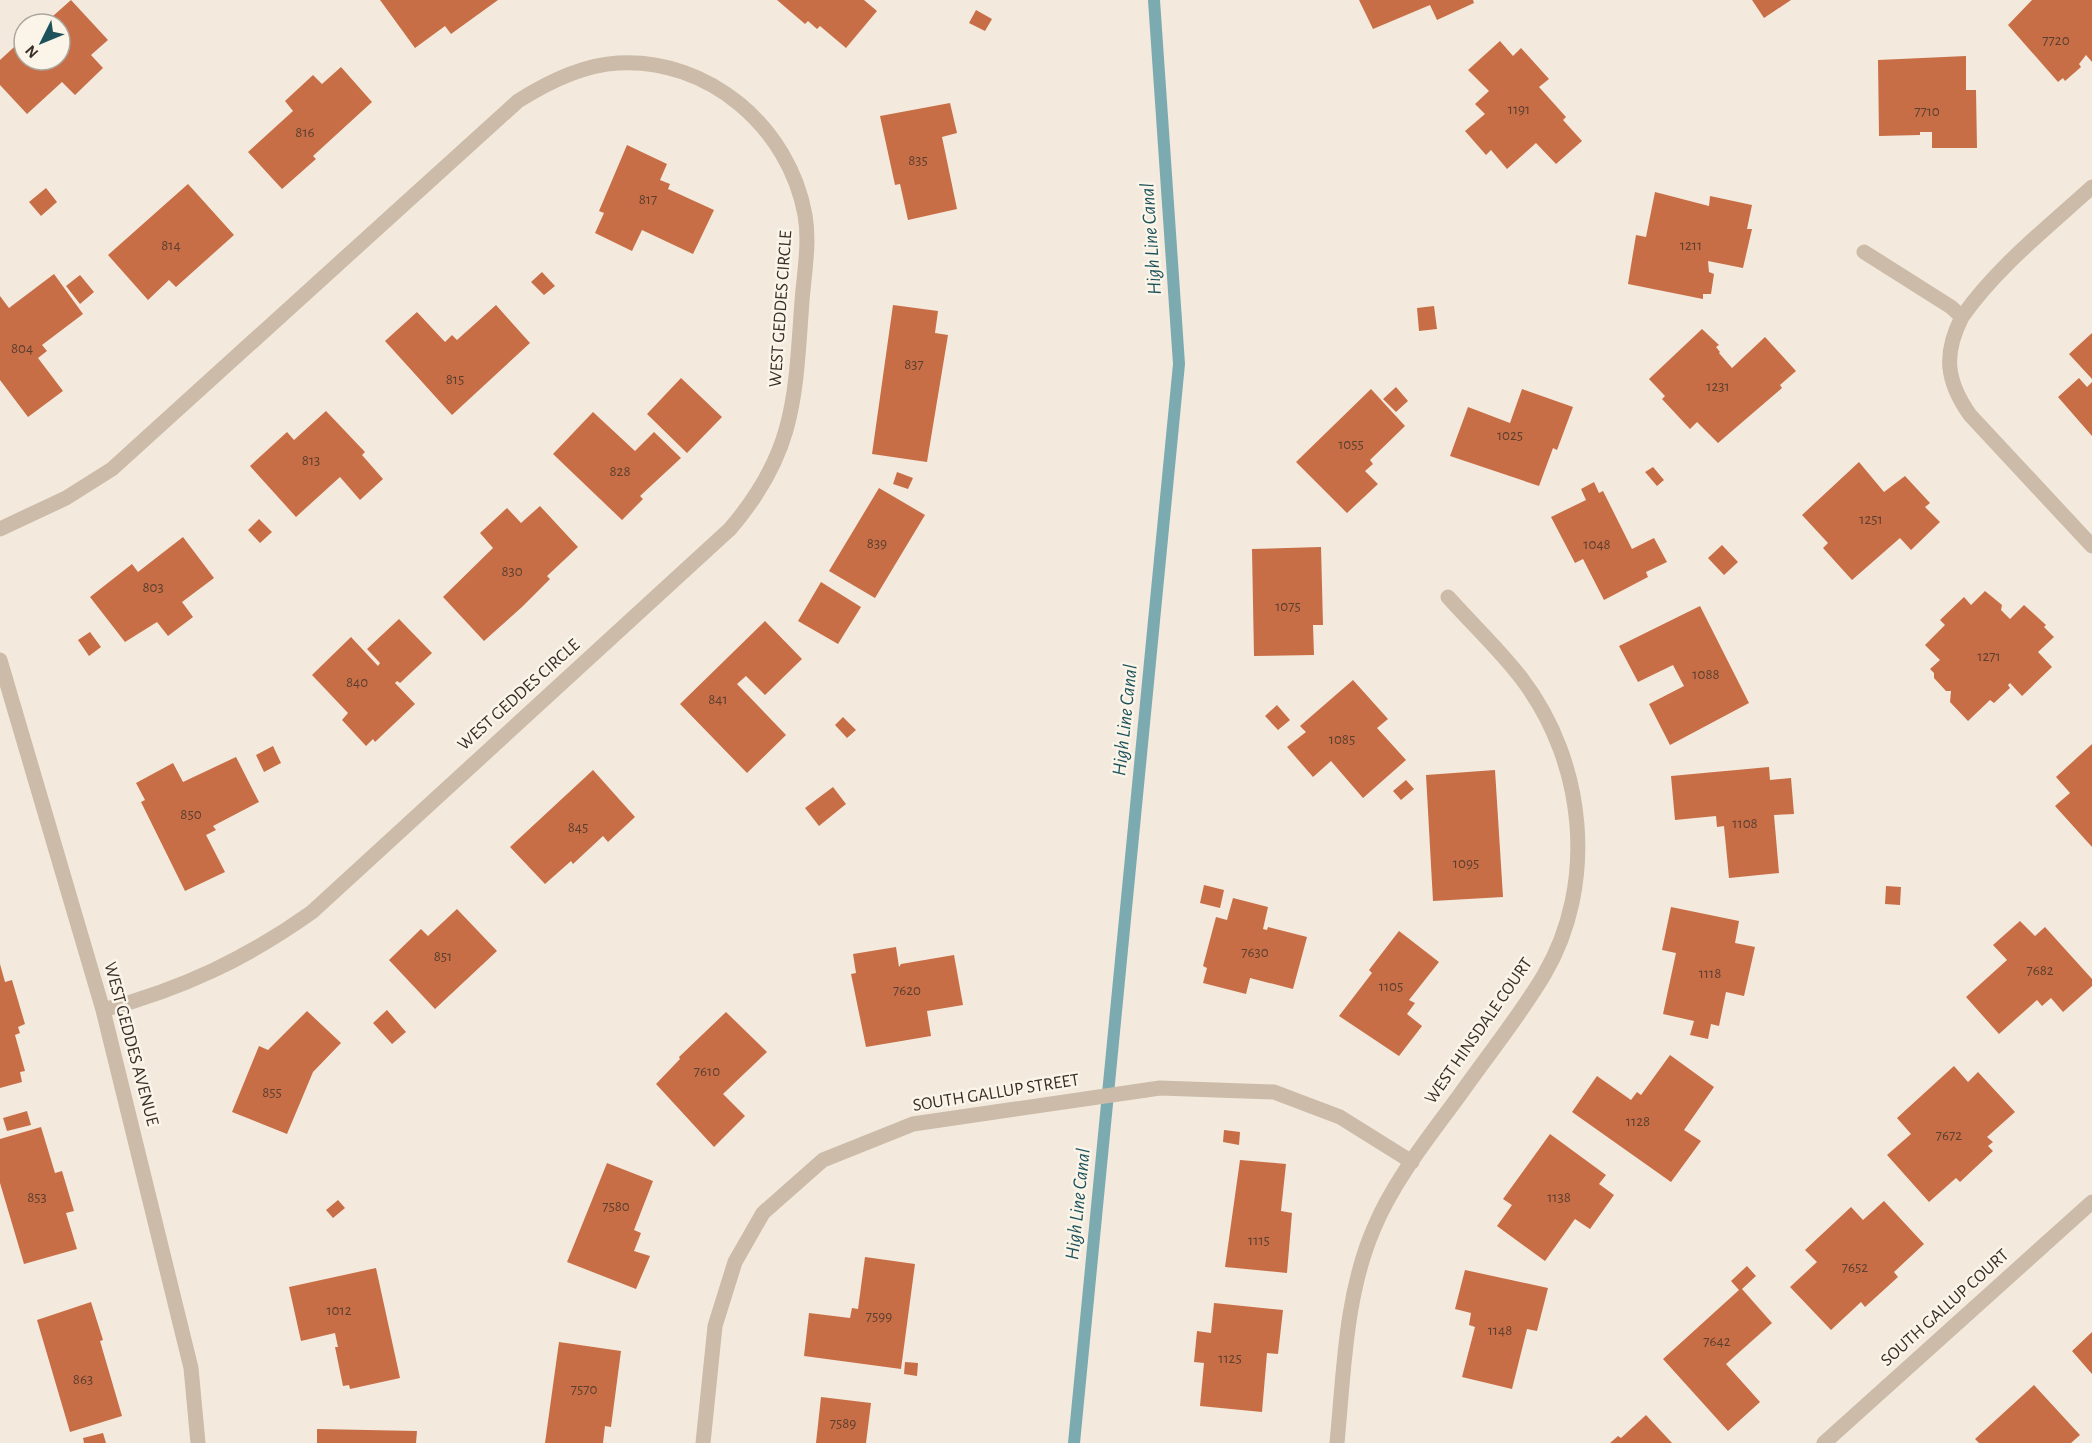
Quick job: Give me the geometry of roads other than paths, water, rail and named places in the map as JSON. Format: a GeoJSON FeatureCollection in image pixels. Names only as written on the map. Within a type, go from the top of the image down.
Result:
{"type":"FeatureCollection","features":[{"type":"Feature","properties":{"kind":"street","name":"WEST GEDDES CIRCLE"},"geometry":{"type":"LineString","coordinates":[[0,529],[66,498],[112,469],[518,101],[544,84],[581,69],[616,63],[646,63],[688,72],[740,102],[772,135],[788,159],[806,215],[807,246],[796,394],[789,426],[772,470],[752,503],[730,529],[312,912],[268,943],[205,976],[148,998],[104,1010]]}},
{"type":"Feature","properties":{"kind":"street"},"geometry":{"type":"LineString","coordinates":[[2092,187],[2022,251],[1972,302],[1951,339],[1949,371],[1956,394],[1970,415],[2092,546]]}},
{"type":"Feature","properties":{"kind":"street"},"geometry":{"type":"LineString","coordinates":[[1864,252],[1951,307],[1962,317]]}},
{"type":"Feature","properties":{"kind":"street","name":"WEST HINSDALE COURT"},"geometry":{"type":"LineString","coordinates":[[1337,1443],[1351,1308],[1360,1266],[1374,1226],[1412,1162],[1544,974],[1566,929],[1578,869],[1577,812],[1563,753],[1551,727],[1522,679],[1448,597]]}},
{"type":"Feature","properties":{"kind":"street","name":"WEST GEDDES AVENUE"},"geometry":{"type":"LineString","coordinates":[[0,660],[104,1010],[191,1368],[198,1443]]}},
{"type":"Feature","properties":{"kind":"street","name":"SOUTH GALLUP STREET"},"geometry":{"type":"LineString","coordinates":[[703,1443],[715,1326],[735,1263],[764,1213],[823,1160],[914,1124],[1160,1088],[1274,1092],[1340,1117],[1412,1162]]}},
{"type":"Feature","properties":{"kind":"street","name":"SOUTH GALLUP COURT"},"geometry":{"type":"LineString","coordinates":[[1824,1443],[2092,1202]]}},
{"type":"Feature","properties":{"kind":"waterway","name":"High Line Canal"},"geometry":{"type":"LineString","coordinates":[[1074,1443],[1179,364],[1154,0]]}}]}
